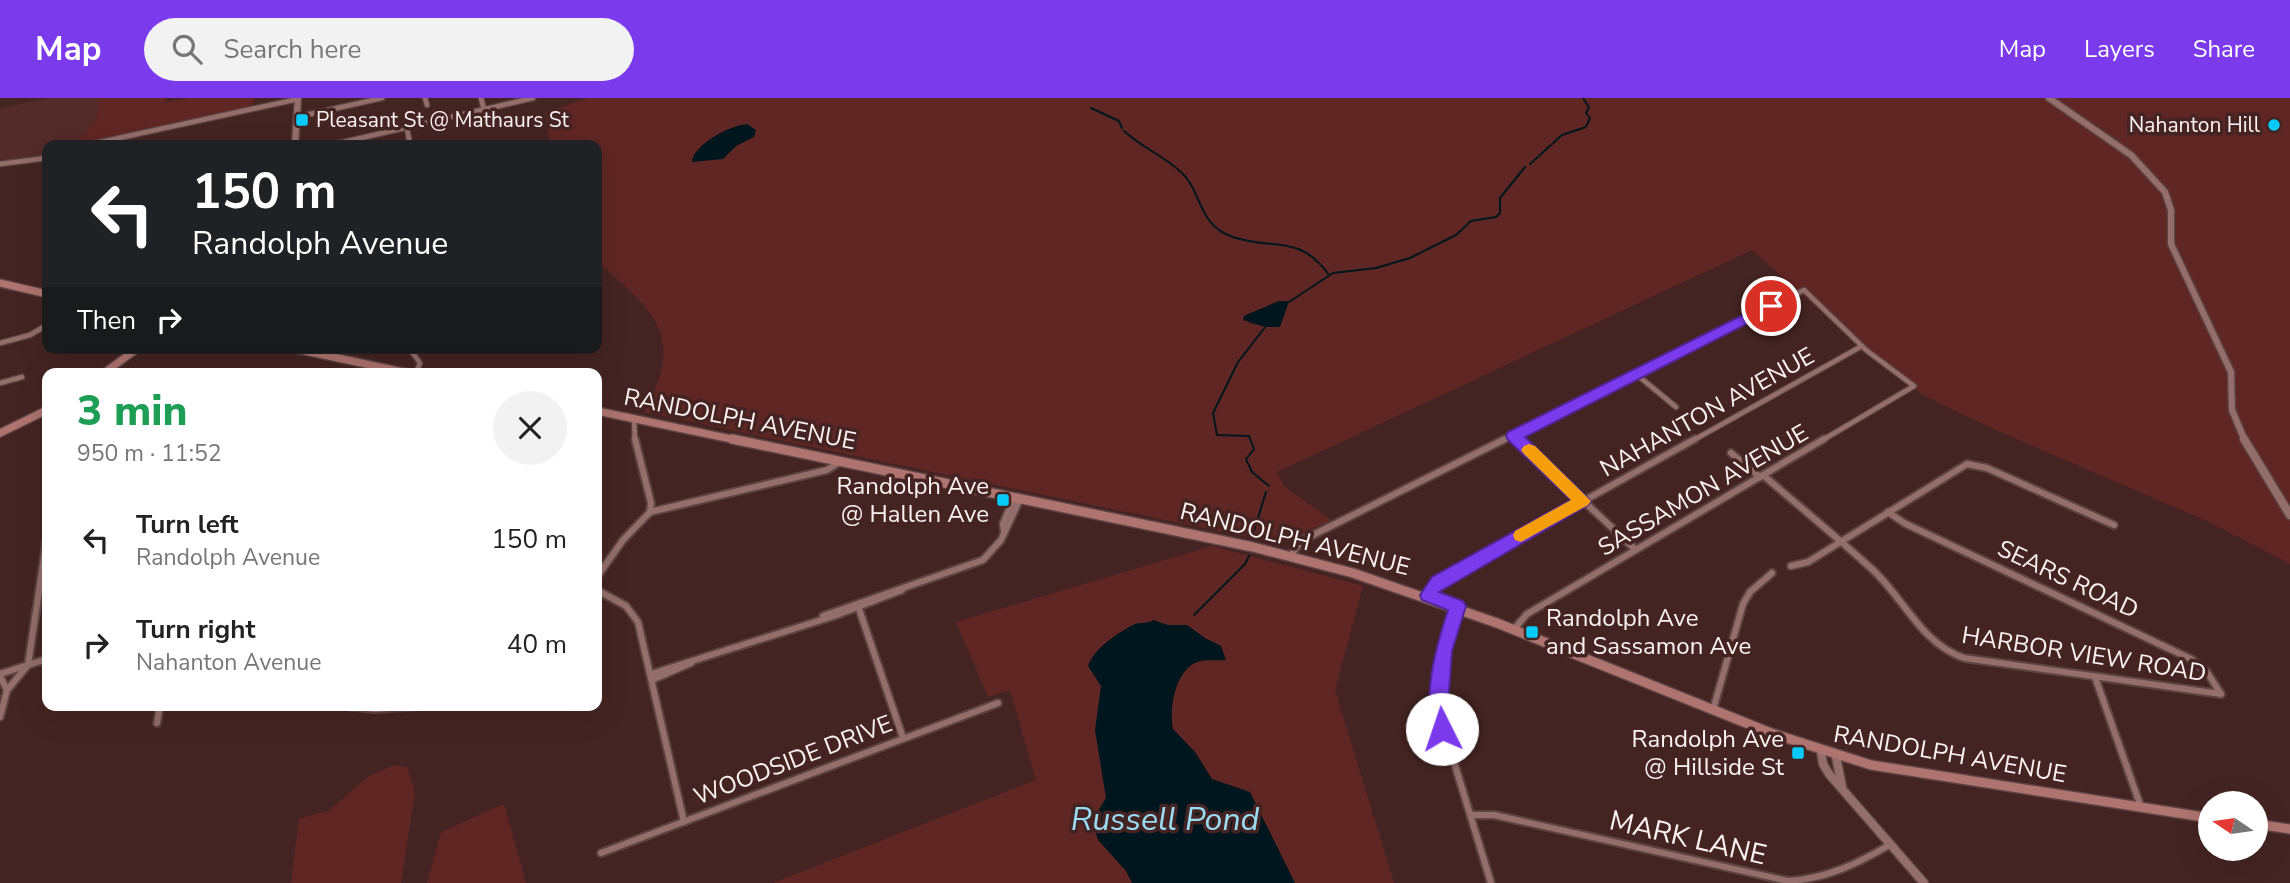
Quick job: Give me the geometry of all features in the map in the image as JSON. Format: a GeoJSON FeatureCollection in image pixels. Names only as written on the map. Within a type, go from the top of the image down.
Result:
{"type":"FeatureCollection","features":[{"type":"Feature","properties":{"kind":"main road"},"geometry":{"type":"LineString","coordinates":[[2049,98],[2132,155],[2165,191],[2171,210],[2171,244],[2231,372],[2232,410],[2238,429],[2275,495],[2290,515]]}},
{"type":"Feature","properties":{"kind":"main road"},"geometry":{"type":"LineString","coordinates":[[295,140],[298,99]]}},
{"type":"Feature","properties":{"kind":"main road"},"geometry":{"type":"LineString","coordinates":[[0,283],[42,293]]}},
{"type":"Feature","properties":{"kind":"main road"},"geometry":{"type":"LineString","coordinates":[[111,368],[130,354]]}},
{"type":"Feature","properties":{"kind":"main road"},"geometry":{"type":"LineString","coordinates":[[318,354],[384,368]]}},
{"type":"Feature","properties":{"kind":"main road","name":"RANDOLPH AVENUE"},"geometry":{"type":"LineString","coordinates":[[602,412],[1291,555],[1428,595],[1836,757],[1906,772],[2198,816]]}},
{"type":"Feature","properties":{"kind":"main road"},"geometry":{"type":"LineString","coordinates":[[0,433],[42,414]]}},
{"type":"Feature","properties":{"kind":"main road"},"geometry":{"type":"LineString","coordinates":[[1821,752],[1825,769],[1924,883]]}},
{"type":"Feature","properties":{"kind":"main road"},"geometry":{"type":"LineString","coordinates":[[1836,757],[1839,777],[1848,796]]}},
{"type":"Feature","properties":{"kind":"main road"},"geometry":{"type":"LineString","coordinates":[[2268,826],[2290,830]]}},
{"type":"Feature","properties":{"kind":"street"},"geometry":{"type":"LineString","coordinates":[[297,117],[382,98]]}},
{"type":"Feature","properties":{"kind":"street"},"geometry":{"type":"LineString","coordinates":[[425,98],[427,105]]}},
{"type":"Feature","properties":{"kind":"street"},"geometry":{"type":"LineString","coordinates":[[481,98],[484,110]]}},
{"type":"Feature","properties":{"kind":"street"},"geometry":{"type":"LineString","coordinates":[[362,140],[533,98]]}},
{"type":"Feature","properties":{"kind":"street"},"geometry":{"type":"LineString","coordinates":[[103,140],[298,99]]}},
{"type":"Feature","properties":{"kind":"street"},"geometry":{"type":"LineString","coordinates":[[407,128],[409,140]]}},
{"type":"Feature","properties":{"kind":"street"},"geometry":{"type":"LineString","coordinates":[[0,164],[42,159]]}},
{"type":"Feature","properties":{"kind":"street"},"geometry":{"type":"LineString","coordinates":[[1291,555],[1301,541],[1804,290],[1862,346]]}},
{"type":"Feature","properties":{"kind":"street"},"geometry":{"type":"LineString","coordinates":[[0,343],[30,335],[42,328]]}},
{"type":"Feature","properties":{"kind":"street","name":"SASSAMON AVENUE"},"geometry":{"type":"LineString","coordinates":[[1514,629],[1527,614],[1914,386],[1862,346]]}},
{"type":"Feature","properties":{"kind":"street","name":"NAHANTON AVENUE"},"geometry":{"type":"LineString","coordinates":[[1428,595],[1438,582],[1862,346]]}},
{"type":"Feature","properties":{"kind":"street"},"geometry":{"type":"LineString","coordinates":[[1636,374],[1676,407]]}},
{"type":"Feature","properties":{"kind":"street"},"geometry":{"type":"LineString","coordinates":[[0,383],[22,377]]}},
{"type":"Feature","properties":{"kind":"street"},"geometry":{"type":"LineString","coordinates":[[602,570],[626,536],[650,512],[652,506],[633,429],[634,419]]}},
{"type":"Feature","properties":{"kind":"street"},"geometry":{"type":"LineString","coordinates":[[1514,436],[1636,550]]}},
{"type":"Feature","properties":{"kind":"street","name":"HARBOR VIEW ROAD"},"geometry":{"type":"LineString","coordinates":[[1731,453],[1841,542],[1886,583],[1931,640],[1947,652],[1964,658],[2221,694]]}},
{"type":"Feature","properties":{"kind":"street"},"geometry":{"type":"LineString","coordinates":[[650,512],[827,470],[841,460]]}},
{"type":"Feature","properties":{"kind":"street"},"geometry":{"type":"LineString","coordinates":[[1791,566],[1808,562],[1957,468],[1971,463],[2114,525]]}},
{"type":"Feature","properties":{"kind":"street"},"geometry":{"type":"LineString","coordinates":[[651,677],[979,562],[993,551],[1017,497]]}},
{"type":"Feature","properties":{"kind":"street","name":"SEARS ROAD"},"geometry":{"type":"LineString","coordinates":[[1888,512],[1916,529],[2191,659],[2207,672],[2221,694]]}},
{"type":"Feature","properties":{"kind":"street"},"geometry":{"type":"LineString","coordinates":[[0,717],[8,689],[28,665],[42,571]]}},
{"type":"Feature","properties":{"kind":"street"},"geometry":{"type":"LineString","coordinates":[[1713,710],[1743,604],[1750,593],[1772,573]]}},
{"type":"Feature","properties":{"kind":"street"},"geometry":{"type":"LineString","coordinates":[[602,593],[626,606],[636,618],[684,822]]}},
{"type":"Feature","properties":{"kind":"street"},"geometry":{"type":"LineString","coordinates":[[857,605],[903,738]]}},
{"type":"Feature","properties":{"kind":"street"},"geometry":{"type":"LineString","coordinates":[[1457,606],[1444,651],[1440,716],[1491,883]]}},
{"type":"Feature","properties":{"kind":"street"},"geometry":{"type":"LineString","coordinates":[[8,689],[6,681],[0,675],[42,661]]}},
{"type":"Feature","properties":{"kind":"street"},"geometry":{"type":"LineString","coordinates":[[2095,677],[2141,807]]}},
{"type":"Feature","properties":{"kind":"street","name":"WOODSIDE DRIVE"},"geometry":{"type":"LineString","coordinates":[[601,853],[998,703]]}},
{"type":"Feature","properties":{"kind":"street"},"geometry":{"type":"LineString","coordinates":[[157,723],[159,711]]}},
{"type":"Feature","properties":{"kind":"street","name":"MARK LANE"},"geometry":{"type":"LineString","coordinates":[[1471,814],[1494,815],[1788,881],[1824,875],[1891,844]]}},
{"type":"Feature","properties":{"kind":"shaded area"},"geometry":{"type":"Polygon","coordinates":[[[50,98],[100,98],[96,119],[79,140],[42,140],[42,158],[0,163],[0,108],[50,98]]]}},
{"type":"Feature","properties":{"kind":"shaded area"},"geometry":{"type":"Polygon","coordinates":[[[100,98],[168,98],[164,103],[188,98],[255,98],[251,108],[99,140],[79,140],[96,119],[100,98]]]}},
{"type":"Feature","properties":{"kind":"shaded area"},"geometry":{"type":"Polygon","coordinates":[[[587,98],[2290,98],[2290,564],[2209,522],[1998,431],[1925,396],[1880,364],[1752,250],[1277,472],[1284,486],[1331,520],[1281,544],[644,412],[657,385],[663,363],[663,344],[658,326],[648,310],[602,266],[602,140],[550,140],[545,113],[587,98]],[[1279,301],[1244,316],[1250,324],[1279,327],[1288,306],[1279,301]]]}},
{"type":"Feature","properties":{"kind":"shaded area"},"geometry":{"type":"Polygon","coordinates":[[[1212,546],[1363,586],[1335,690],[1394,883],[773,883],[1036,780],[1010,690],[988,697],[956,622],[1212,546]]]}},
{"type":"Feature","properties":{"kind":"shaded area"},"geometry":{"type":"Polygon","coordinates":[[[394,765],[407,767],[415,792],[401,883],[291,883],[299,819],[330,810],[367,777],[394,765]]]}},
{"type":"Feature","properties":{"kind":"shaded area"},"geometry":{"type":"Polygon","coordinates":[[[504,804],[526,883],[427,883],[441,832],[504,804]]]}},
{"type":"Feature","properties":{"kind":"water"},"geometry":{"type":"Polygon","coordinates":[[[747,124],[756,130],[754,137],[736,146],[723,159],[692,162],[705,143],[731,128],[747,124]]]}},
{"type":"Feature","properties":{"kind":"water"},"geometry":{"type":"Polygon","coordinates":[[[1279,301],[1289,301],[1280,327],[1265,327],[1243,320],[1244,316],[1279,301]]]}},
{"type":"Feature","properties":{"kind":"water","name":"Russell Pond"},"geometry":{"type":"Polygon","coordinates":[[[1153,620],[1168,625],[1187,625],[1221,646],[1226,660],[1197,662],[1183,673],[1173,701],[1173,729],[1195,752],[1212,779],[1250,792],[1295,883],[1132,883],[1126,871],[1098,840],[1092,821],[1106,798],[1095,730],[1101,686],[1088,666],[1100,648],[1113,637],[1136,624],[1153,620]]]}},
{"type":"Feature","properties":{"kind":"waterway"},"geometry":{"type":"LineString","coordinates":[[1530,164],[1562,135],[1586,127],[1590,118],[1586,113],[1589,107],[1583,98]]}},
{"type":"Feature","properties":{"kind":"waterway"},"geometry":{"type":"LineString","coordinates":[[1091,108],[1119,121],[1122,128]]}},
{"type":"Feature","properties":{"kind":"waterway"},"geometry":{"type":"LineString","coordinates":[[1124,131],[1181,172],[1207,216],[1221,232],[1247,241],[1296,248],[1307,253],[1329,275]]}},
{"type":"Feature","properties":{"kind":"waterway"},"geometry":{"type":"LineString","coordinates":[[1289,302],[1333,273],[1376,268],[1410,258],[1456,235],[1471,221],[1496,217],[1500,213],[1500,198],[1525,167]]}},
{"type":"Feature","properties":{"kind":"waterway"},"geometry":{"type":"LineString","coordinates":[[1266,326],[1238,362],[1213,413],[1217,435],[1249,436],[1254,449],[1246,459],[1252,472],[1269,486]]}},
{"type":"Feature","properties":{"kind":"waterway"},"geometry":{"type":"LineString","coordinates":[[1253,534],[1266,492]]}},
{"type":"Feature","properties":{"kind":"waterway"},"geometry":{"type":"LineString","coordinates":[[1194,615],[1245,564],[1249,556]]}},
{"type":"Feature","properties":{"kind":"slow traffic"},"geometry":{"type":"LineString","coordinates":[[1521,535],[1583,501],[1529,450]]}},
{"type":"Feature","properties":{"kind":"place","name":"Pleasant St @ Mathaurs St"},"geometry":{"type":"Point","coordinates":[302,120]}},
{"type":"Feature","properties":{"kind":"place","name":"Nahanton Hill"},"geometry":{"type":"Point","coordinates":[2274,125]}},
{"type":"Feature","properties":{"kind":"place","name":"Randolph Ave @ Hallen Ave"},"geometry":{"type":"Point","coordinates":[1003,500]}},
{"type":"Feature","properties":{"kind":"place","name":"Randolph Ave and Sassamon Ave"},"geometry":{"type":"Point","coordinates":[1532,632]}},
{"type":"Feature","properties":{"kind":"place","name":"Randolph Ave @ Hillside St"},"geometry":{"type":"Point","coordinates":[1798,753]}},
{"type":"Feature","properties":{"kind":"route"},"geometry":{"type":"LineString","coordinates":[[1442,729],[1439,704],[1444,651],[1448,629],[1457,606],[1428,595],[1432,587],[1583,501],[1514,436],[1771,306]]}}]}
